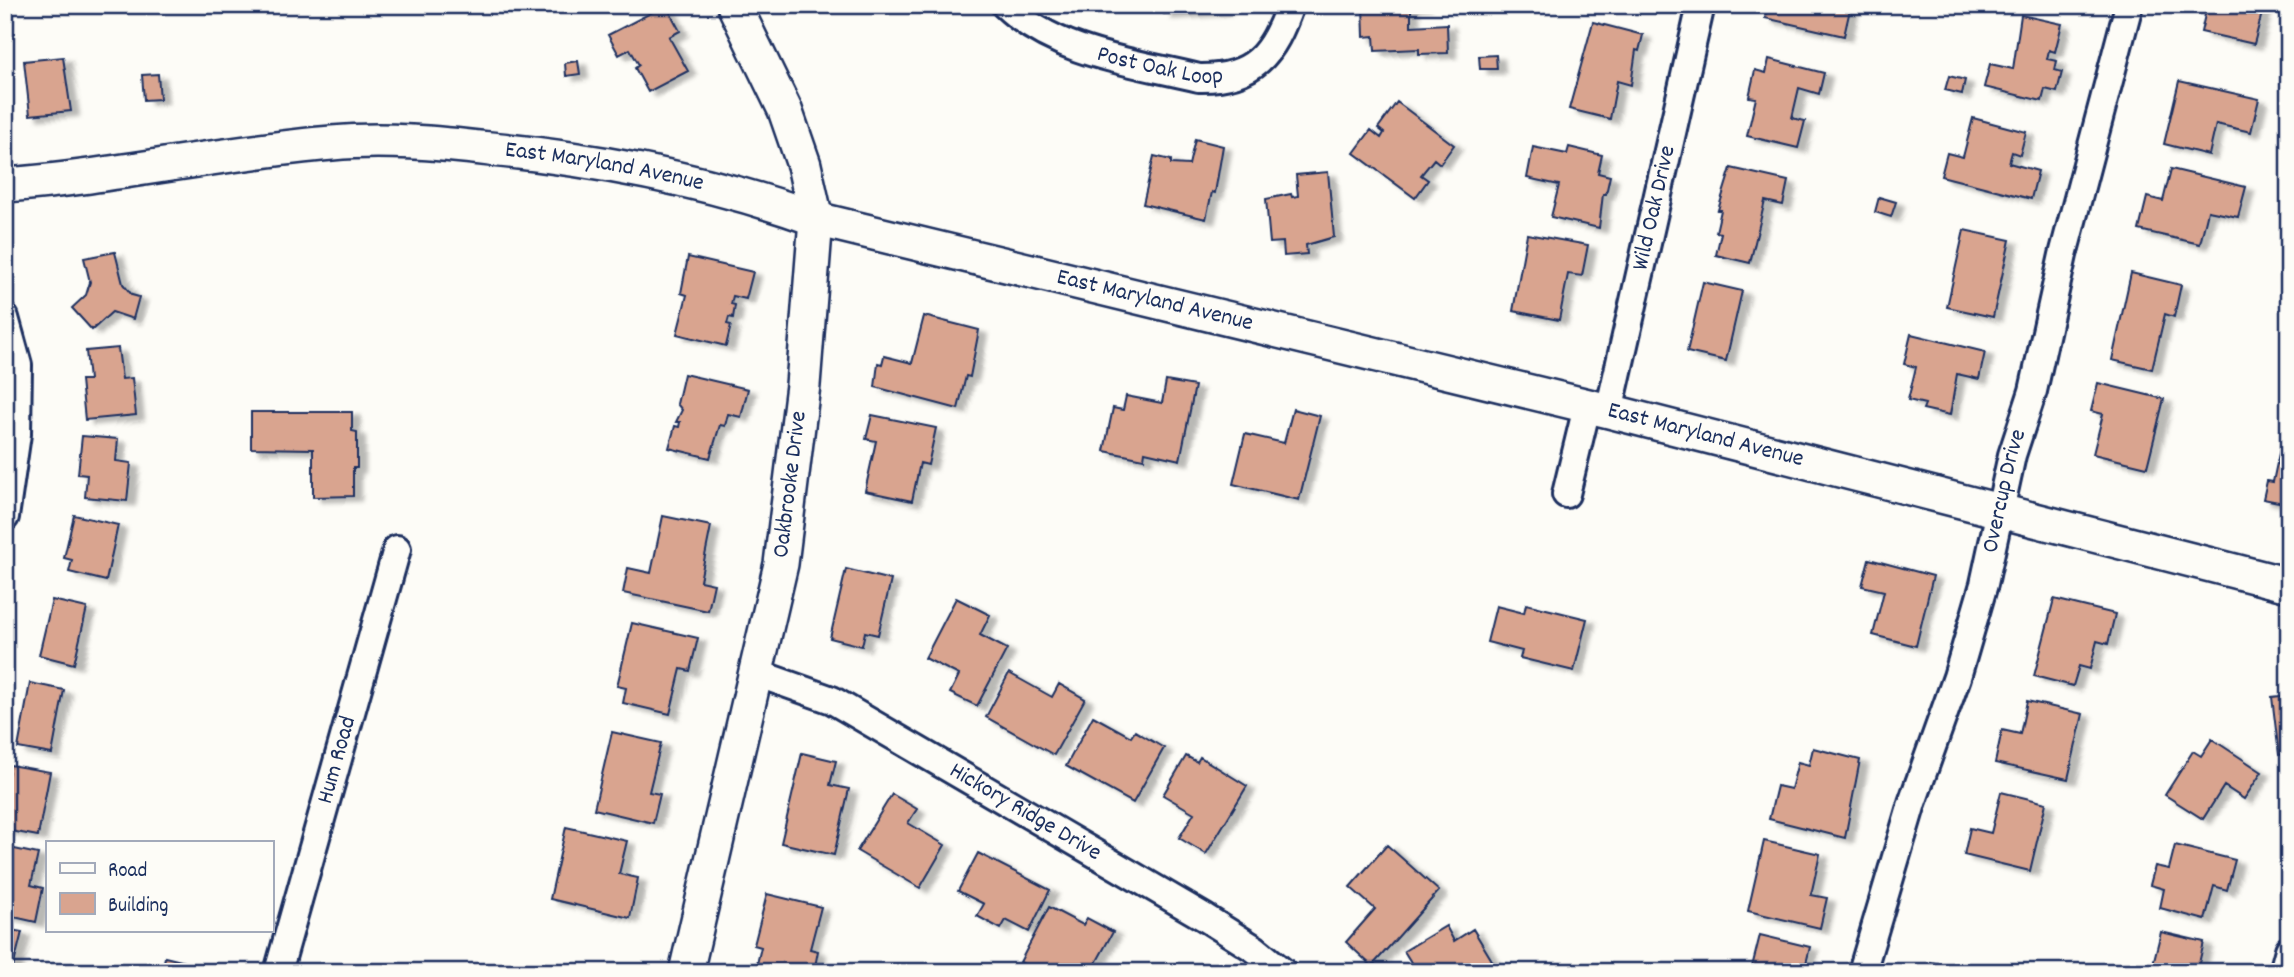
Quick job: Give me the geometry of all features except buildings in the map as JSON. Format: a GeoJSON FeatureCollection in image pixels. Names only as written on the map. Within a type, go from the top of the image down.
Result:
{"type":"FeatureCollection","features":[{"type":"Feature","properties":{"kind":"street","name":"Oakbrooke Drive"},"geometry":{"type":"LineString","coordinates":[[686,972],[781,564],[803,385],[816,219],[804,165],[785,110],[734,5]]}},
{"type":"Feature","properties":{"kind":"street","name":"Post Oak Loop"},"geometry":{"type":"LineString","coordinates":[[1005,5],[1021,21],[1062,43],[1199,78],[1215,79],[1239,73],[1260,60],[1278,38],[1290,5]]}},
{"type":"Feature","properties":{"kind":"street","name":"Wild Oak Drive"},"geometry":{"type":"LineString","coordinates":[[1566,494],[1598,409],[1701,5]]}},
{"type":"Feature","properties":{"kind":"street","name":"Overcup Drive"},"geometry":{"type":"LineString","coordinates":[[1862,972],[1912,803],[1957,677],[1984,584],[2012,455],[2033,391],[2063,255],[2129,5]]}},
{"type":"Feature","properties":{"kind":"street","name":"East Maryland Avenue"},"geometry":{"type":"LineString","coordinates":[[5,185],[203,157],[335,142],[429,142],[560,156],[766,200],[816,219],[1598,409],[2289,585]]}},
{"type":"Feature","properties":{"kind":"street"},"geometry":{"type":"LineString","coordinates":[[5,318],[18,365],[17,434],[5,517]]}},
{"type":"Feature","properties":{"kind":"street","name":"Hum Road"},"geometry":{"type":"LineString","coordinates":[[278,972],[397,549]]}},
{"type":"Feature","properties":{"kind":"street","name":"Hickory Ridge Drive"},"geometry":{"type":"LineString","coordinates":[[756,673],[832,700],[1205,917],[1255,949],[1283,972]]}},
{"type":"Feature","properties":{"kind":"street"},"geometry":{"type":"LineString","coordinates":[[2283,972],[2289,950]]}}]}
